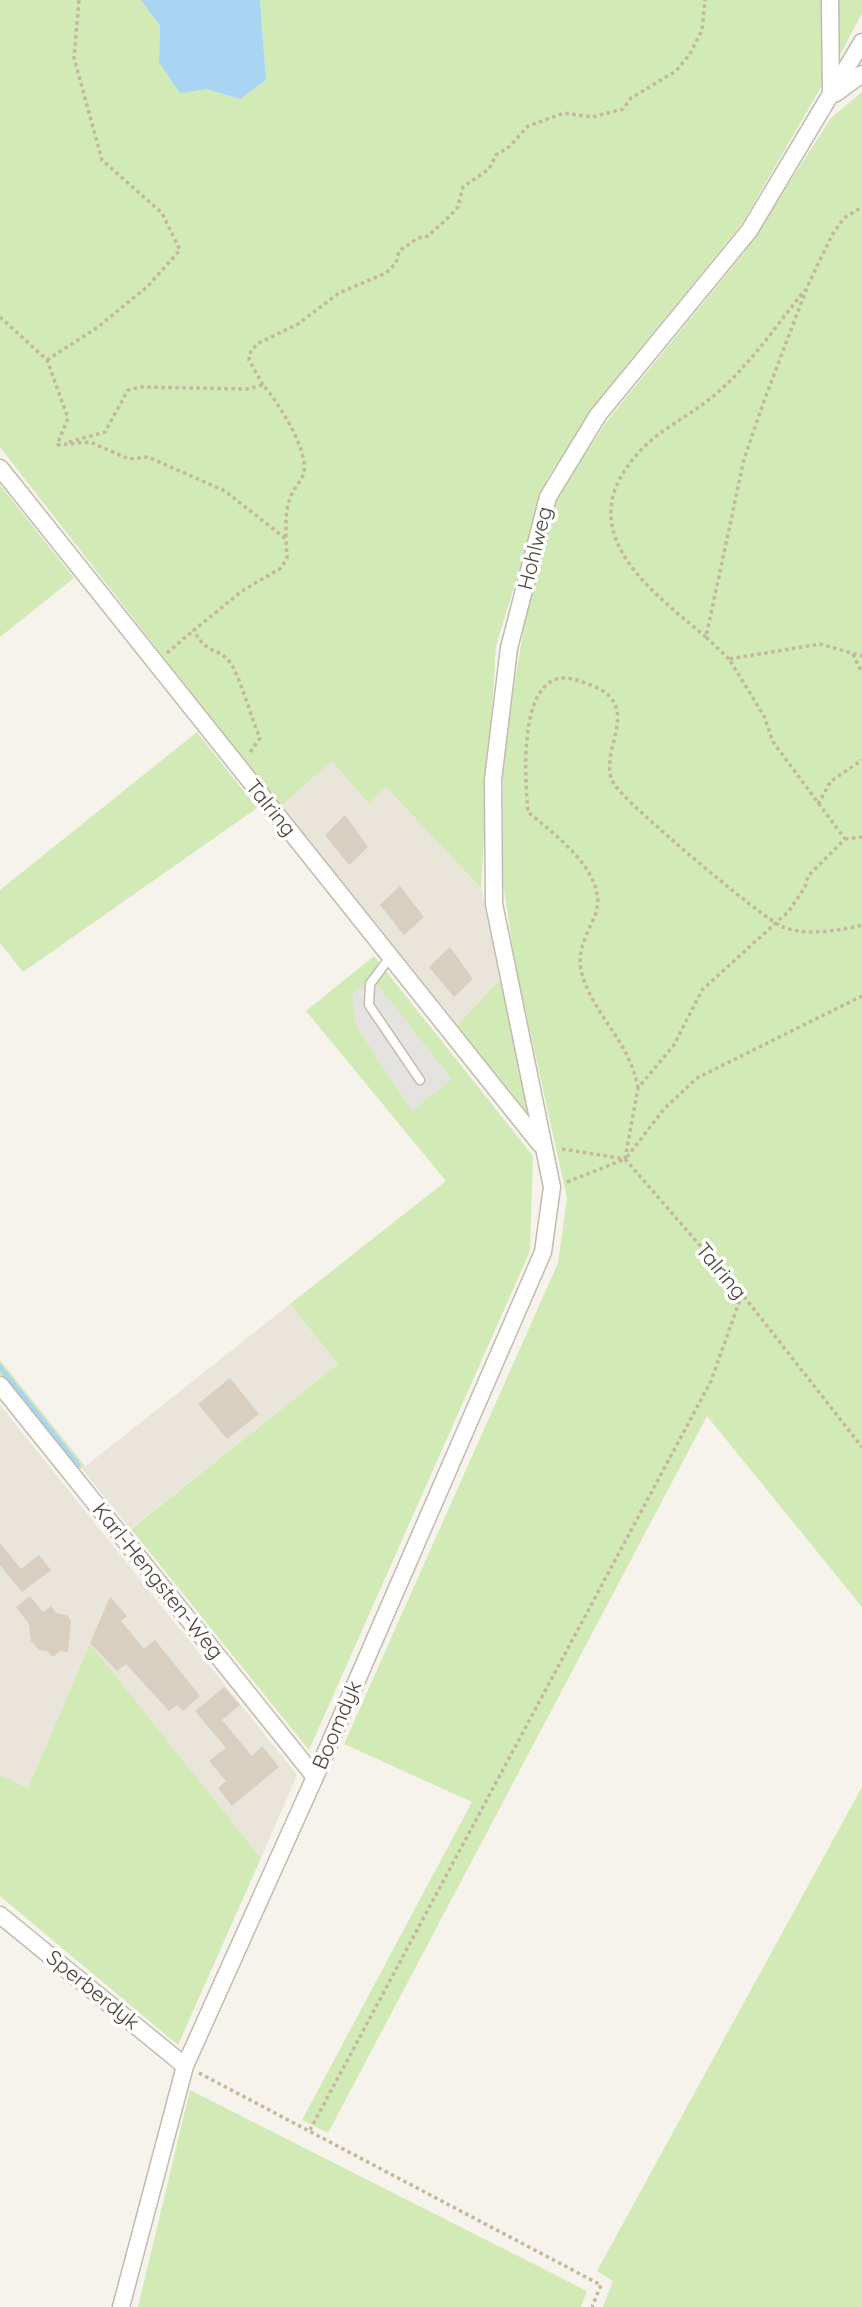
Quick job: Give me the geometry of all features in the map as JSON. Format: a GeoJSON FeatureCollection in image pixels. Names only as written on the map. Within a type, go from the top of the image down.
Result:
{"type":"FeatureCollection","features":[{"type":"Feature","properties":{"kind":"street"},"geometry":{"type":"LineString","coordinates":[[830,0],[831,96]]}},
{"type":"Feature","properties":{"kind":"street","name":"Hohlweg"},"geometry":{"type":"LineString","coordinates":[[542,1147],[494,904],[493,780],[509,648],[548,497],[598,415],[749,231],[862,42]]}},
{"type":"Feature","properties":{"kind":"street"},"geometry":{"type":"LineString","coordinates":[[831,96],[862,74]]}},
{"type":"Feature","properties":{"kind":"street","name":"Talring"},"geometry":{"type":"LineString","coordinates":[[0,468],[542,1147]]}},
{"type":"Feature","properties":{"kind":"street","name":"Boomdyk"},"geometry":{"type":"LineString","coordinates":[[121,2307],[185,2066],[315,1777],[543,1252],[552,1187],[542,1147]]}},
{"type":"Feature","properties":{"kind":"street","name":"Karl-Hengsten-Weg"},"geometry":{"type":"LineString","coordinates":[[0,1385],[315,1777]]}},
{"type":"Feature","properties":{"kind":"street","name":"Sperberdyk"},"geometry":{"type":"LineString","coordinates":[[0,1915],[185,2066]]}},
{"type":"Feature","properties":{"kind":"lane"},"geometry":{"type":"LineString","coordinates":[[390,957],[370,984],[369,1005],[420,1080]]}},
{"type":"Feature","properties":{"kind":"path"},"geometry":{"type":"LineString","coordinates":[[47,360],[98,327],[148,286],[180,250],[162,213],[102,160],[74,58],[79,0]]}},
{"type":"Feature","properties":{"kind":"path"},"geometry":{"type":"LineString","coordinates":[[159,667],[169,652],[186,640],[194,630],[242,591],[281,568],[287,558],[286,511],[291,494],[304,474],[303,461],[290,423],[249,360],[251,350],[259,343],[298,324],[339,293],[386,273],[396,263],[399,251],[418,238],[428,236],[450,216],[458,207],[463,187],[489,169],[496,155],[509,147],[528,126],[564,113],[592,117],[623,109],[631,98],[676,71],[690,54],[702,30],[705,0]]}},
{"type":"Feature","properties":{"kind":"path"},"geometry":{"type":"LineString","coordinates":[[706,637],[744,459],[808,285],[845,218],[862,207]]}},
{"type":"Feature","properties":{"kind":"path"},"geometry":{"type":"LineString","coordinates":[[808,285],[737,375],[709,400],[648,444],[634,458],[609,506],[619,550],[631,570],[729,659],[764,716],[773,742],[817,805],[845,839]]}},
{"type":"Feature","properties":{"kind":"path"},"geometry":{"type":"LineString","coordinates":[[0,317],[47,360],[68,418],[57,445]]}},
{"type":"Feature","properties":{"kind":"path"},"geometry":{"type":"LineString","coordinates":[[57,445],[105,432],[128,390],[140,387],[247,389],[263,385]]}},
{"type":"Feature","properties":{"kind":"path"},"geometry":{"type":"LineString","coordinates":[[57,445],[90,442],[129,459],[148,457],[225,491],[286,538]]}},
{"type":"Feature","properties":{"kind":"path"},"geometry":{"type":"LineString","coordinates":[[194,630],[202,646],[229,661],[260,738],[250,750],[242,772]]}},
{"type":"Feature","properties":{"kind":"path"},"geometry":{"type":"LineString","coordinates":[[729,659],[820,644],[862,656]]}},
{"type":"Feature","properties":{"kind":"path"},"geometry":{"type":"LineString","coordinates":[[852,652],[862,673]]}},
{"type":"Feature","properties":{"kind":"path"},"geometry":{"type":"LineString","coordinates":[[625,1159],[638,1088],[629,1060],[611,1023],[593,999],[581,972],[580,955],[596,914],[594,883],[570,846],[528,811],[526,781],[529,721],[537,695],[547,685],[568,677],[592,685],[610,697],[618,713],[609,764],[613,783],[671,839],[775,923],[802,930],[845,929],[862,925]]}},
{"type":"Feature","properties":{"kind":"path"},"geometry":{"type":"LineString","coordinates":[[817,805],[831,781],[862,760]]}},
{"type":"Feature","properties":{"kind":"path"},"geometry":{"type":"LineString","coordinates":[[638,1088],[674,1045],[702,990],[789,911],[805,887],[807,876],[845,839],[862,836]]}},
{"type":"Feature","properties":{"kind":"path"},"geometry":{"type":"LineString","coordinates":[[552,1187],[625,1159],[664,1110],[697,1078],[862,996]]}},
{"type":"Feature","properties":{"kind":"path"},"geometry":{"type":"LineString","coordinates":[[542,1147],[625,1159]]}},
{"type":"Feature","properties":{"kind":"path","name":"Talring"},"geometry":{"type":"LineString","coordinates":[[625,1159],[742,1294],[862,1447]]}},
{"type":"Feature","properties":{"kind":"path"},"geometry":{"type":"LineString","coordinates":[[310,2130],[710,1381],[742,1294]]}},
{"type":"Feature","properties":{"kind":"path"},"geometry":{"type":"LineString","coordinates":[[185,2066],[601,2285],[592,2307]]}},
{"type":"Feature","properties":{"kind":"shaded area"},"geometry":{"type":"Polygon","coordinates":[[[332,761],[369,804],[386,787],[481,888],[500,980],[457,1025],[280,807],[332,761]]]}},
{"type":"Feature","properties":{"kind":"shaded area"},"geometry":{"type":"Polygon","coordinates":[[[372,978],[452,1079],[412,1111],[356,1026],[352,994],[372,978]]]}},
{"type":"Feature","properties":{"kind":"shaded area"},"geometry":{"type":"Polygon","coordinates":[[[290,1304],[338,1364],[130,1529],[82,1469],[290,1304]]]}},
{"type":"Feature","properties":{"kind":"shaded area"},"geometry":{"type":"Polygon","coordinates":[[[0,1405],[297,1775],[261,1858],[90,1644],[28,1788],[0,1775],[0,1405]]]}},
{"type":"Feature","properties":{"kind":"green space"},"geometry":{"type":"Polygon","coordinates":[[[0,0],[141,0],[160,26],[159,62],[206,89],[239,99],[266,80],[260,0],[827,0],[826,79],[741,225],[603,394],[547,479],[496,646],[481,888],[386,787],[369,804],[332,761],[280,807],[0,447],[0,0]]]}},
{"type":"Feature","properties":{"kind":"green space"},"geometry":{"type":"Polygon","coordinates":[[[835,0],[862,0],[862,13],[840,55],[837,49],[835,0]]]}},
{"type":"Feature","properties":{"kind":"green space"},"geometry":{"type":"Polygon","coordinates":[[[862,92],[862,1607],[707,1416],[328,2133],[302,2120],[472,1802],[344,1744],[558,1263],[567,1198],[515,963],[503,883],[503,751],[531,586],[556,498],[607,421],[744,253],[831,118],[862,92]]]}},
{"type":"Feature","properties":{"kind":"green space"},"geometry":{"type":"Polygon","coordinates":[[[0,485],[74,578],[0,637],[0,485]]]}},
{"type":"Feature","properties":{"kind":"green space"},"geometry":{"type":"Polygon","coordinates":[[[197,732],[257,808],[23,972],[0,943],[0,890],[197,732]]]}},
{"type":"Feature","properties":{"kind":"green space"},"geometry":{"type":"Polygon","coordinates":[[[374,956],[533,1156],[530,1251],[309,1750],[131,1529],[338,1364],[290,1304],[446,1181],[306,1011],[374,956]]]}},
{"type":"Feature","properties":{"kind":"green space"},"geometry":{"type":"Polygon","coordinates":[[[500,980],[530,1117],[457,1025],[500,980]]]}},
{"type":"Feature","properties":{"kind":"green space"},"geometry":{"type":"Polygon","coordinates":[[[0,1360],[85,1466],[78,1471],[0,1374],[0,1360]]]}},
{"type":"Feature","properties":{"kind":"green space"},"geometry":{"type":"Polygon","coordinates":[[[90,1644],[261,1858],[178,2045],[0,1896],[0,1775],[28,1788],[90,1644]]]}},
{"type":"Feature","properties":{"kind":"green space"},"geometry":{"type":"Polygon","coordinates":[[[862,1787],[862,2307],[603,2307],[613,2281],[597,2271],[862,1787]]]}},
{"type":"Feature","properties":{"kind":"green space"},"geometry":{"type":"Polygon","coordinates":[[[190,2090],[587,2291],[581,2307],[138,2307],[190,2090]]]}},
{"type":"Feature","properties":{"kind":"water"},"geometry":{"type":"Polygon","coordinates":[[[141,0],[260,0],[266,80],[240,99],[206,89],[180,93],[159,62],[160,26],[141,0]]]}},
{"type":"Feature","properties":{"kind":"building"},"geometry":{"type":"Polygon","coordinates":[[[345,815],[368,847],[349,865],[325,835],[345,815]]]}},
{"type":"Feature","properties":{"kind":"building"},"geometry":{"type":"Polygon","coordinates":[[[400,886],[424,917],[404,935],[380,905],[400,886]]]}},
{"type":"Feature","properties":{"kind":"building"},"geometry":{"type":"Polygon","coordinates":[[[450,947],[473,979],[454,997],[429,967],[450,947]]]}},
{"type":"Feature","properties":{"kind":"building"},"geometry":{"type":"Polygon","coordinates":[[[230,1378],[259,1414],[227,1439],[198,1404],[230,1378]]]}},
{"type":"Feature","properties":{"kind":"building"},"geometry":{"type":"Polygon","coordinates":[[[0,1543],[21,1569],[39,1555],[51,1570],[22,1592],[0,1565],[0,1543]]]}},
{"type":"Feature","properties":{"kind":"building"},"geometry":{"type":"Polygon","coordinates":[[[30,1596],[43,1612],[51,1606],[56,1613],[67,1615],[71,1621],[68,1652],[60,1651],[53,1657],[47,1651],[39,1650],[31,1641],[29,1624],[16,1607],[30,1596]]]}},
{"type":"Feature","properties":{"kind":"building"},"geometry":{"type":"Polygon","coordinates":[[[110,1597],[127,1616],[121,1621],[144,1649],[155,1640],[200,1696],[183,1711],[177,1705],[169,1711],[126,1664],[117,1671],[90,1643],[110,1597]]]}},
{"type":"Feature","properties":{"kind":"building"},"geometry":{"type":"Polygon","coordinates":[[[224,1687],[240,1705],[222,1720],[252,1756],[262,1746],[279,1767],[232,1806],[218,1788],[226,1781],[209,1761],[226,1748],[195,1711],[224,1687]]]}},
{"type":"Feature","properties":{"kind":"waterway"},"geometry":{"type":"LineString","coordinates":[[0,1367],[78,1465]]}}]}
